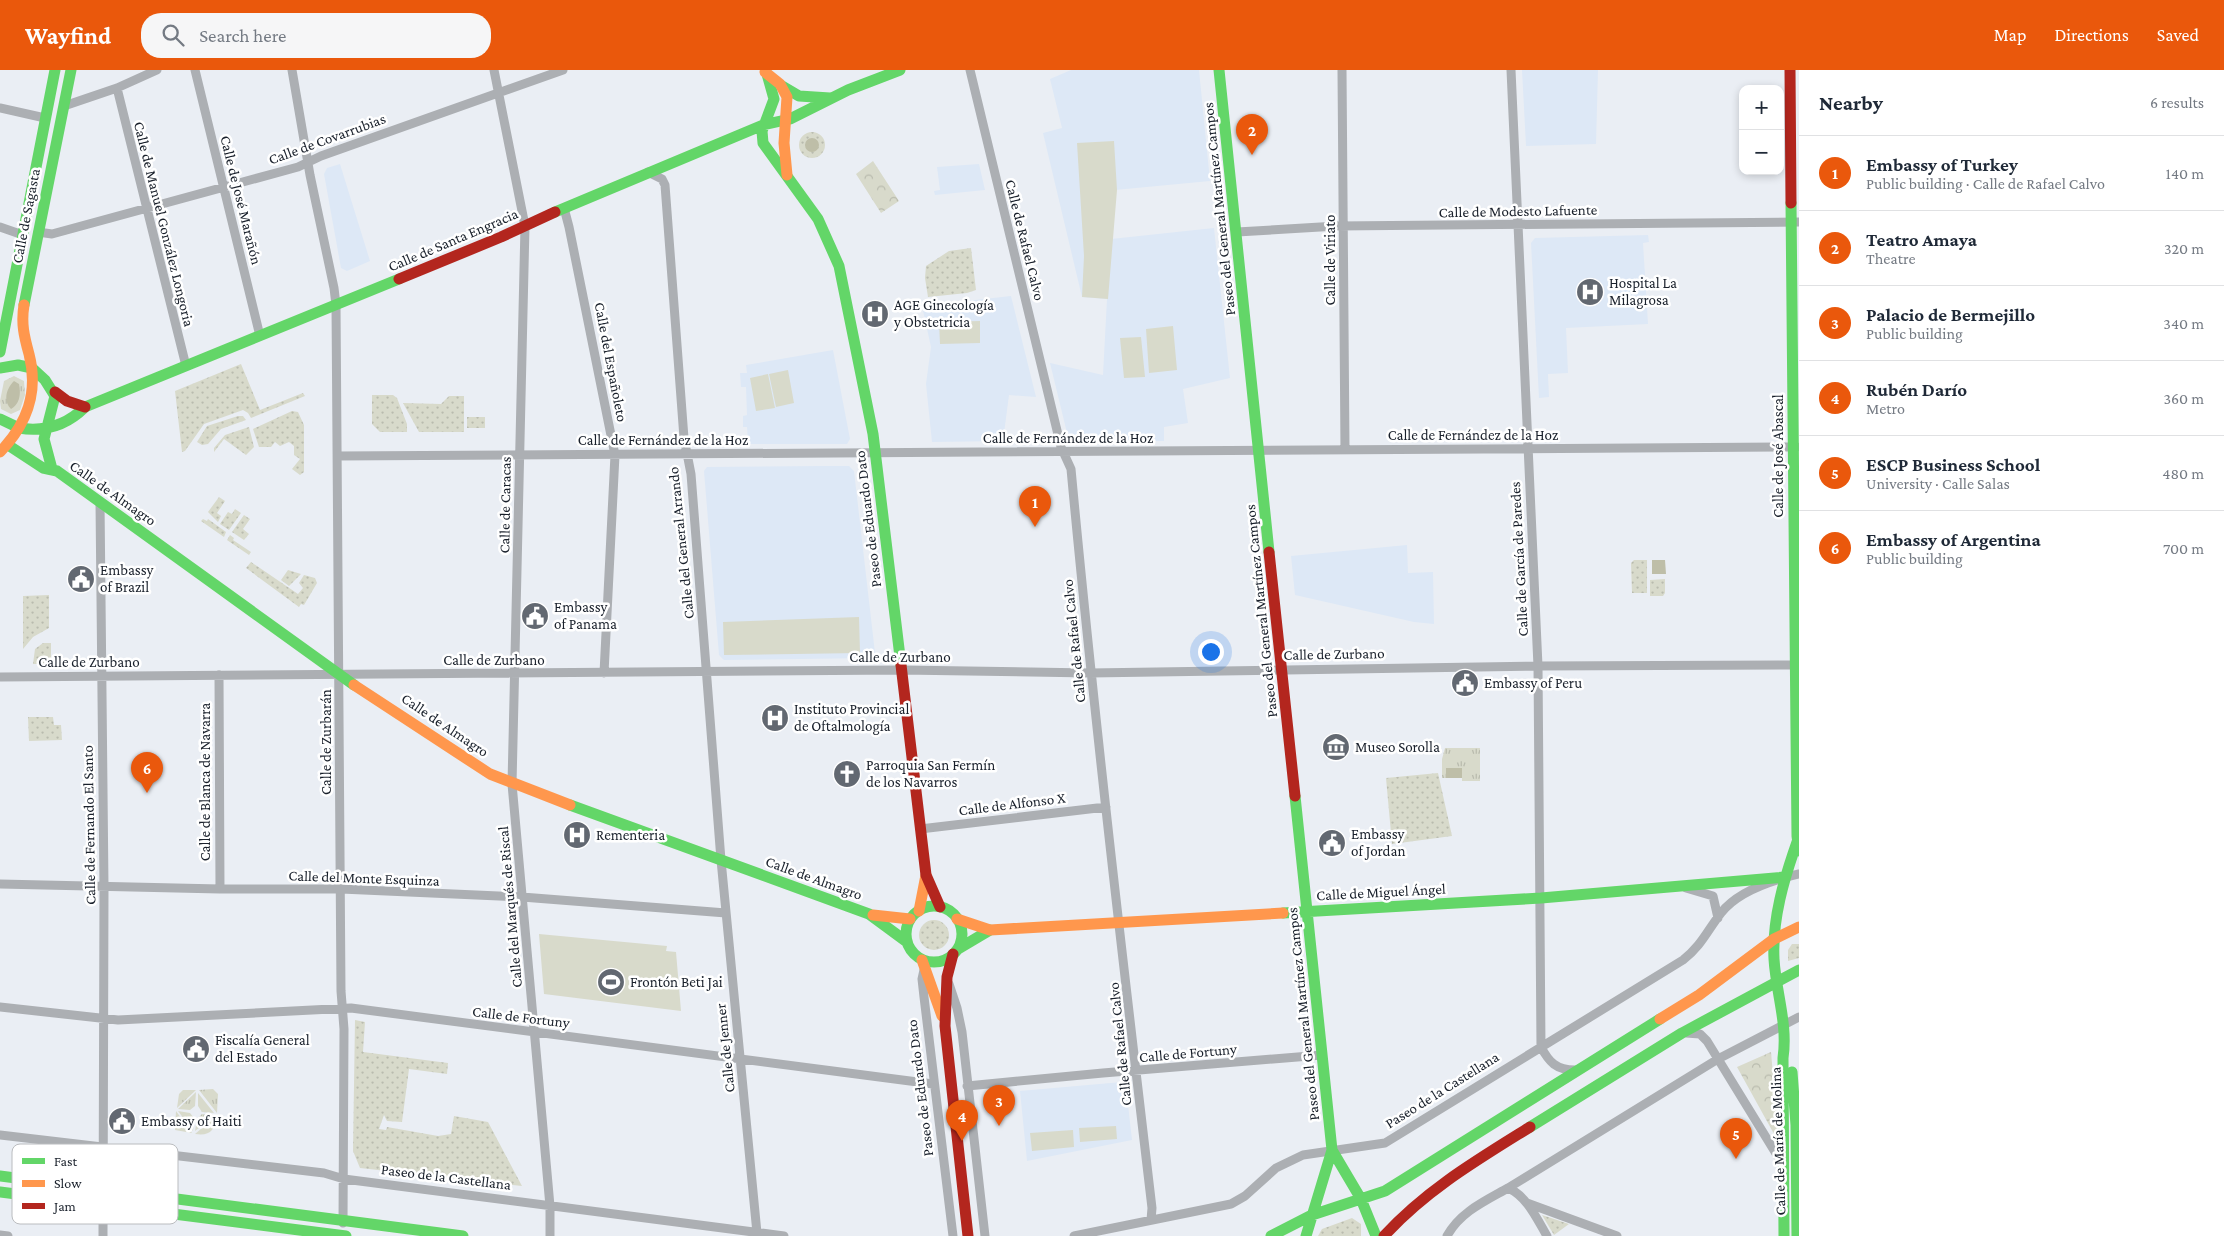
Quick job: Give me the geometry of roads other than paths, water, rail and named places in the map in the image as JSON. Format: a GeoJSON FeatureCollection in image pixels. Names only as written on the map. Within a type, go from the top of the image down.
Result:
{"type":"FeatureCollection","features":[{"type":"Feature","properties":{"kind":"main road","name":"Calle de Sagasta"},"geometry":{"type":"LineString","coordinates":[[0,352],[55,70]]}},
{"type":"Feature","properties":{"kind":"main road","name":"Calle de Sagasta"},"geometry":{"type":"LineString","coordinates":[[3,446],[20,428],[32,404],[35,387],[21,322],[71,70]]}},
{"type":"Feature","properties":{"kind":"main road","name":"Calle de Santa Engracia"},"geometry":{"type":"LineString","coordinates":[[45,429],[78,415],[85,407],[525,226],[763,124],[777,124],[819,106],[830,98],[876,75],[900,70]]}},
{"type":"Feature","properties":{"kind":"main road","name":"Paseo del General Martínez Campos"},"geometry":{"type":"LineString","coordinates":[[1219,70],[1332,1150]]}},
{"type":"Feature","properties":{"kind":"main road","name":"Calle de José Abascal"},"geometry":{"type":"LineString","coordinates":[[1774,939],[1785,877],[1798,847],[1796,222],[1790,70]]}},
{"type":"Feature","properties":{"kind":"main road","name":"Calle de Santa Engracia"},"geometry":{"type":"LineString","coordinates":[[764,72],[800,96],[830,98]]}},
{"type":"Feature","properties":{"kind":"main road"},"geometry":{"type":"LineString","coordinates":[[763,124],[770,114],[774,98],[764,72]]}},
{"type":"Feature","properties":{"kind":"main road"},"geometry":{"type":"LineString","coordinates":[[780,84],[787,97],[784,143],[787,175]]}},
{"type":"Feature","properties":{"kind":"main road","name":"Paseo de Eduardo Dato"},"geometry":{"type":"LineString","coordinates":[[763,124],[762,141],[772,159],[787,175],[836,256],[876,453],[926,875],[940,907]]}},
{"type":"Feature","properties":{"kind":"main road"},"geometry":{"type":"LineString","coordinates":[[0,368],[18,365],[32,368],[46,379],[55,392],[67,401],[85,407]]}},
{"type":"Feature","properties":{"kind":"main road"},"geometry":{"type":"LineString","coordinates":[[0,419],[20,428],[35,431],[45,429],[53,411],[55,392]]}},
{"type":"Feature","properties":{"kind":"main road","name":"Calle de Almagro"},"geometry":{"type":"LineString","coordinates":[[45,429],[44,445],[51,459],[52,469]]}},
{"type":"Feature","properties":{"kind":"main road","name":"Calle de Almagro"},"geometry":{"type":"LineString","coordinates":[[3,446],[43,468],[52,469],[339,674],[490,774],[512,784],[869,914],[907,942]]}},
{"type":"Feature","properties":{"kind":"main road","name":"Paseo de Eduardo Dato"},"geometry":{"type":"LineString","coordinates":[[915,915],[926,875]]}},
{"type":"Feature","properties":{"kind":"main road","name":"Calle de Miguel Ángel"},"geometry":{"type":"LineString","coordinates":[[957,920],[990,930],[1541,898],[1785,877]]}},
{"type":"Feature","properties":{"kind":"main road"},"geometry":{"type":"LineString","coordinates":[[956,951],[936,962],[923,963],[913,953],[907,942],[906,930],[915,915],[930,907],[940,907],[950,912],[957,920],[961,931],[956,951],[947,977],[945,1026],[968,1236]]}},
{"type":"Feature","properties":{"kind":"main road","name":"Calle de Almagro"},"geometry":{"type":"LineString","coordinates":[[869,914],[915,915]]}},
{"type":"Feature","properties":{"kind":"main road"},"geometry":{"type":"LineString","coordinates":[[1271,1236],[1312,1215],[1385,1191],[1400,1183],[1699,995],[1774,939],[1797,928]]}},
{"type":"Feature","properties":{"kind":"main road","name":"Calle de Miguel Ángel"},"geometry":{"type":"LineString","coordinates":[[956,951],[990,930]]}},
{"type":"Feature","properties":{"kind":"main road","name":"Calle de María de Molina"},"geometry":{"type":"LineString","coordinates":[[1774,939],[1776,980],[1783,1002],[1786,1045],[1790,1058],[1796,1125],[1796,1236]]}},
{"type":"Feature","properties":{"kind":"main road","name":"Paseo de Eduardo Dato"},"geometry":{"type":"LineString","coordinates":[[923,963],[945,1026]]}},
{"type":"Feature","properties":{"kind":"main road"},"geometry":{"type":"LineString","coordinates":[[1384,1236],[1410,1209],[1449,1177],[1682,1033],[1776,980],[1799,970]]}},
{"type":"Feature","properties":{"kind":"main road"},"geometry":{"type":"LineString","coordinates":[[1752,995],[1770,994],[1783,1002]]}},
{"type":"Feature","properties":{"kind":"main road","name":"Calle de María de Molina"},"geometry":{"type":"LineString","coordinates":[[1784,1236],[1783,1058],[1786,1045]]}},
{"type":"Feature","properties":{"kind":"main road"},"geometry":{"type":"LineString","coordinates":[[1332,1150],[1361,1199],[1376,1236]]}},
{"type":"Feature","properties":{"kind":"main road"},"geometry":{"type":"LineString","coordinates":[[1306,1236],[1332,1150]]}},
{"type":"Feature","properties":{"kind":"main road"},"geometry":{"type":"LineString","coordinates":[[178,1199],[463,1236]]}},
{"type":"Feature","properties":{"kind":"main road"},"geometry":{"type":"LineString","coordinates":[[178,1215],[344,1236]]}},
{"type":"Feature","properties":{"kind":"street"},"geometry":{"type":"LineString","coordinates":[[64,106],[117,88],[157,70]]}},
{"type":"Feature","properties":{"kind":"street","name":"Calle de José Marañón"},"geometry":{"type":"LineString","coordinates":[[195,70],[260,336]]}},
{"type":"Feature","properties":{"kind":"street","name":"Calle de Zurbarán"},"geometry":{"type":"LineString","coordinates":[[292,70],[336,304],[344,1236]]}},
{"type":"Feature","properties":{"kind":"street","name":"Calle de Caracas"},"geometry":{"type":"LineString","coordinates":[[494,70],[525,226],[512,784]]}},
{"type":"Feature","properties":{"kind":"street","name":"Calle de Covarrubias"},"geometry":{"type":"LineString","coordinates":[[38,232],[52,234],[298,167],[308,161],[563,70]]}},
{"type":"Feature","properties":{"kind":"street","name":"Calle de Rafael Calvo"},"geometry":{"type":"LineString","coordinates":[[970,70],[1063,452],[1071,470],[1090,673],[1121,923],[1152,1208],[1151,1220]]}},
{"type":"Feature","properties":{"kind":"street","name":"Calle de Viriato"},"geometry":{"type":"LineString","coordinates":[[1342,70],[1345,450]]}},
{"type":"Feature","properties":{"kind":"street","name":"Calle de García de Paredes"},"geometry":{"type":"LineString","coordinates":[[1511,70],[1538,666],[1541,1047]]}},
{"type":"Feature","properties":{"kind":"street","name":"Calle de Manuel González Longoria"},"geometry":{"type":"LineString","coordinates":[[117,88],[186,366]]}},
{"type":"Feature","properties":{"kind":"street"},"geometry":{"type":"LineString","coordinates":[[0,108],[45,118]]}},
{"type":"Feature","properties":{"kind":"street","name":"Calle del General Arrando"},"geometry":{"type":"LineString","coordinates":[[648,172],[662,179],[665,185],[685,454],[691,474],[708,672],[721,860]]}},
{"type":"Feature","properties":{"kind":"street","name":"Calle del Españoleto"},"geometry":{"type":"LineString","coordinates":[[564,208],[615,456],[604,673]]}},
{"type":"Feature","properties":{"kind":"street","name":"Calle de Modesto Lafuente"},"geometry":{"type":"LineString","coordinates":[[1237,232],[1343,226],[1796,222]]}},
{"type":"Feature","properties":{"kind":"street"},"geometry":{"type":"LineString","coordinates":[[0,227],[23,235]]}},
{"type":"Feature","properties":{"kind":"street","name":"Calle de Fernández de la Hoz"},"geometry":{"type":"LineString","coordinates":[[337,456],[520,454],[615,456],[1259,450],[1796,448]]}},
{"type":"Feature","properties":{"kind":"street","name":"Calle de Fernando El Santo"},"geometry":{"type":"LineString","coordinates":[[100,502],[104,886],[104,1144]]}},
{"type":"Feature","properties":{"kind":"street","name":"Calle de Zurbano"},"geometry":{"type":"LineString","coordinates":[[0,677],[902,670],[1090,673],[1282,668],[1797,665]]}},
{"type":"Feature","properties":{"kind":"street","name":"Calle de Blanca de Navarra"},"geometry":{"type":"LineString","coordinates":[[219,675],[220,890]]}},
{"type":"Feature","properties":{"kind":"street","name":"Calle del Marqués de Riscal"},"geometry":{"type":"LineString","coordinates":[[512,784],[550,1206],[550,1236]]}},
{"type":"Feature","properties":{"kind":"street","name":"Calle de Alfonso X"},"geometry":{"type":"LineString","coordinates":[[920,829],[1106,807]]}},
{"type":"Feature","properties":{"kind":"street","name":"Calle de Jenner"},"geometry":{"type":"LineString","coordinates":[[721,860],[757,1233]]}},
{"type":"Feature","properties":{"kind":"street","name":"Paseo de la Castellana"},"geometry":{"type":"LineString","coordinates":[[1074,1236],[1231,1204],[1245,1196],[1266,1175],[1285,1163],[1310,1152],[1385,1143],[1683,960],[1697,950],[1718,918],[1739,897],[1785,877],[1799,874]]}},
{"type":"Feature","properties":{"kind":"street","name":"Calle del Monte Esquinza"},"geometry":{"type":"LineString","coordinates":[[0,884],[220,890],[340,889],[522,897],[726,913]]}},
{"type":"Feature","properties":{"kind":"street","name":"Calle de Miguel Ángel"},"geometry":{"type":"LineString","coordinates":[[1683,887],[1714,896],[1718,918]]}},
{"type":"Feature","properties":{"kind":"street","name":"Paseo de Eduardo Dato"},"geometry":{"type":"LineString","coordinates":[[923,963],[923,988],[933,1084],[953,1236]]}},
{"type":"Feature","properties":{"kind":"street"},"geometry":{"type":"LineString","coordinates":[[947,977],[962,1032],[966,1086],[985,1236]]}},
{"type":"Feature","properties":{"kind":"street","name":"Calle de Fortuny"},"geometry":{"type":"LineString","coordinates":[[0,1007],[118,1020],[342,1008],[933,1084]]}},
{"type":"Feature","properties":{"kind":"street"},"geometry":{"type":"LineString","coordinates":[[1447,1236],[1456,1222],[1476,1206],[1718,1059],[1784,1023],[1799,1017]]}},
{"type":"Feature","properties":{"kind":"street"},"geometry":{"type":"LineString","coordinates":[[1682,1033],[1700,1034],[1707,1041],[1784,1168]]}},
{"type":"Feature","properties":{"kind":"street"},"geometry":{"type":"LineString","coordinates":[[1541,1047],[1548,1059],[1557,1068],[1579,1070]]}},
{"type":"Feature","properties":{"kind":"street","name":"Calle de Fortuny"},"geometry":{"type":"LineString","coordinates":[[966,1086],[1322,1055]]}},
{"type":"Feature","properties":{"kind":"street","name":"Paseo de la Castellana"},"geometry":{"type":"LineString","coordinates":[[0,1134],[80,1144]]}},
{"type":"Feature","properties":{"kind":"street","name":"Paseo de la Castellana"},"geometry":{"type":"LineString","coordinates":[[178,1156],[317,1172],[344,1179],[784,1236]]}},
{"type":"Feature","properties":{"kind":"street"},"geometry":{"type":"LineString","coordinates":[[1508,1188],[1514,1190],[1527,1203],[1547,1236]]}},
{"type":"Feature","properties":{"kind":"street"},"geometry":{"type":"LineString","coordinates":[[1527,1203],[1617,1236]]}},
{"type":"Feature","properties":{"kind":"street"},"geometry":{"type":"LineString","coordinates":[[0,1235],[8,1236]]}},
{"type":"Feature","properties":{"kind":"place","name":"Teatro Amaya"},"geometry":{"type":"Point","coordinates":[1252,155]}},
{"type":"Feature","properties":{"kind":"place","name":"Hospital La Milagrosa"},"geometry":{"type":"Point","coordinates":[1590,292]}},
{"type":"Feature","properties":{"kind":"place","name":"AGE Ginecología y Obstetricia"},"geometry":{"type":"Point","coordinates":[875,314]}},
{"type":"Feature","properties":{"kind":"place","name":"Embassy of Turkey"},"geometry":{"type":"Point","coordinates":[1035,527]}},
{"type":"Feature","properties":{"kind":"place","name":"Embassy of Brazil"},"geometry":{"type":"Point","coordinates":[81,579]}},
{"type":"Feature","properties":{"kind":"place","name":"Embassy of Panama"},"geometry":{"type":"Point","coordinates":[535,616]}},
{"type":"Feature","properties":{"kind":"place","name":"Embassy of Peru"},"geometry":{"type":"Point","coordinates":[1465,683]}},
{"type":"Feature","properties":{"kind":"place","name":"Instituto Provincial de Oftalmología"},"geometry":{"type":"Point","coordinates":[775,718]}},
{"type":"Feature","properties":{"kind":"place","name":"Museo Sorolla"},"geometry":{"type":"Point","coordinates":[1336,747]}},
{"type":"Feature","properties":{"kind":"place","name":"Parroquia San Fermín de los Navarros"},"geometry":{"type":"Point","coordinates":[847,774]}},
{"type":"Feature","properties":{"kind":"place","name":"Embassy of Argentina"},"geometry":{"type":"Point","coordinates":[147,793]}},
{"type":"Feature","properties":{"kind":"place","name":"Rementeria"},"geometry":{"type":"Point","coordinates":[577,835]}},
{"type":"Feature","properties":{"kind":"place","name":"Embassy of Jordan"},"geometry":{"type":"Point","coordinates":[1332,843]}},
{"type":"Feature","properties":{"kind":"place","name":"Frontón Beti Jai"},"geometry":{"type":"Point","coordinates":[611,982]}},
{"type":"Feature","properties":{"kind":"place","name":"Fiscalía General del Estado"},"geometry":{"type":"Point","coordinates":[196,1049]}},
{"type":"Feature","properties":{"kind":"place","name":"Embassy of Haiti"},"geometry":{"type":"Point","coordinates":[122,1121]}},
{"type":"Feature","properties":{"kind":"place","name":"Palacio de Bermejillo"},"geometry":{"type":"Point","coordinates":[999,1126]}},
{"type":"Feature","properties":{"kind":"place","name":"Rubén Darío"},"geometry":{"type":"Point","coordinates":[962,1141]}},
{"type":"Feature","properties":{"kind":"place","name":"ESCP Business School"},"geometry":{"type":"Point","coordinates":[1736,1159]}}]}
